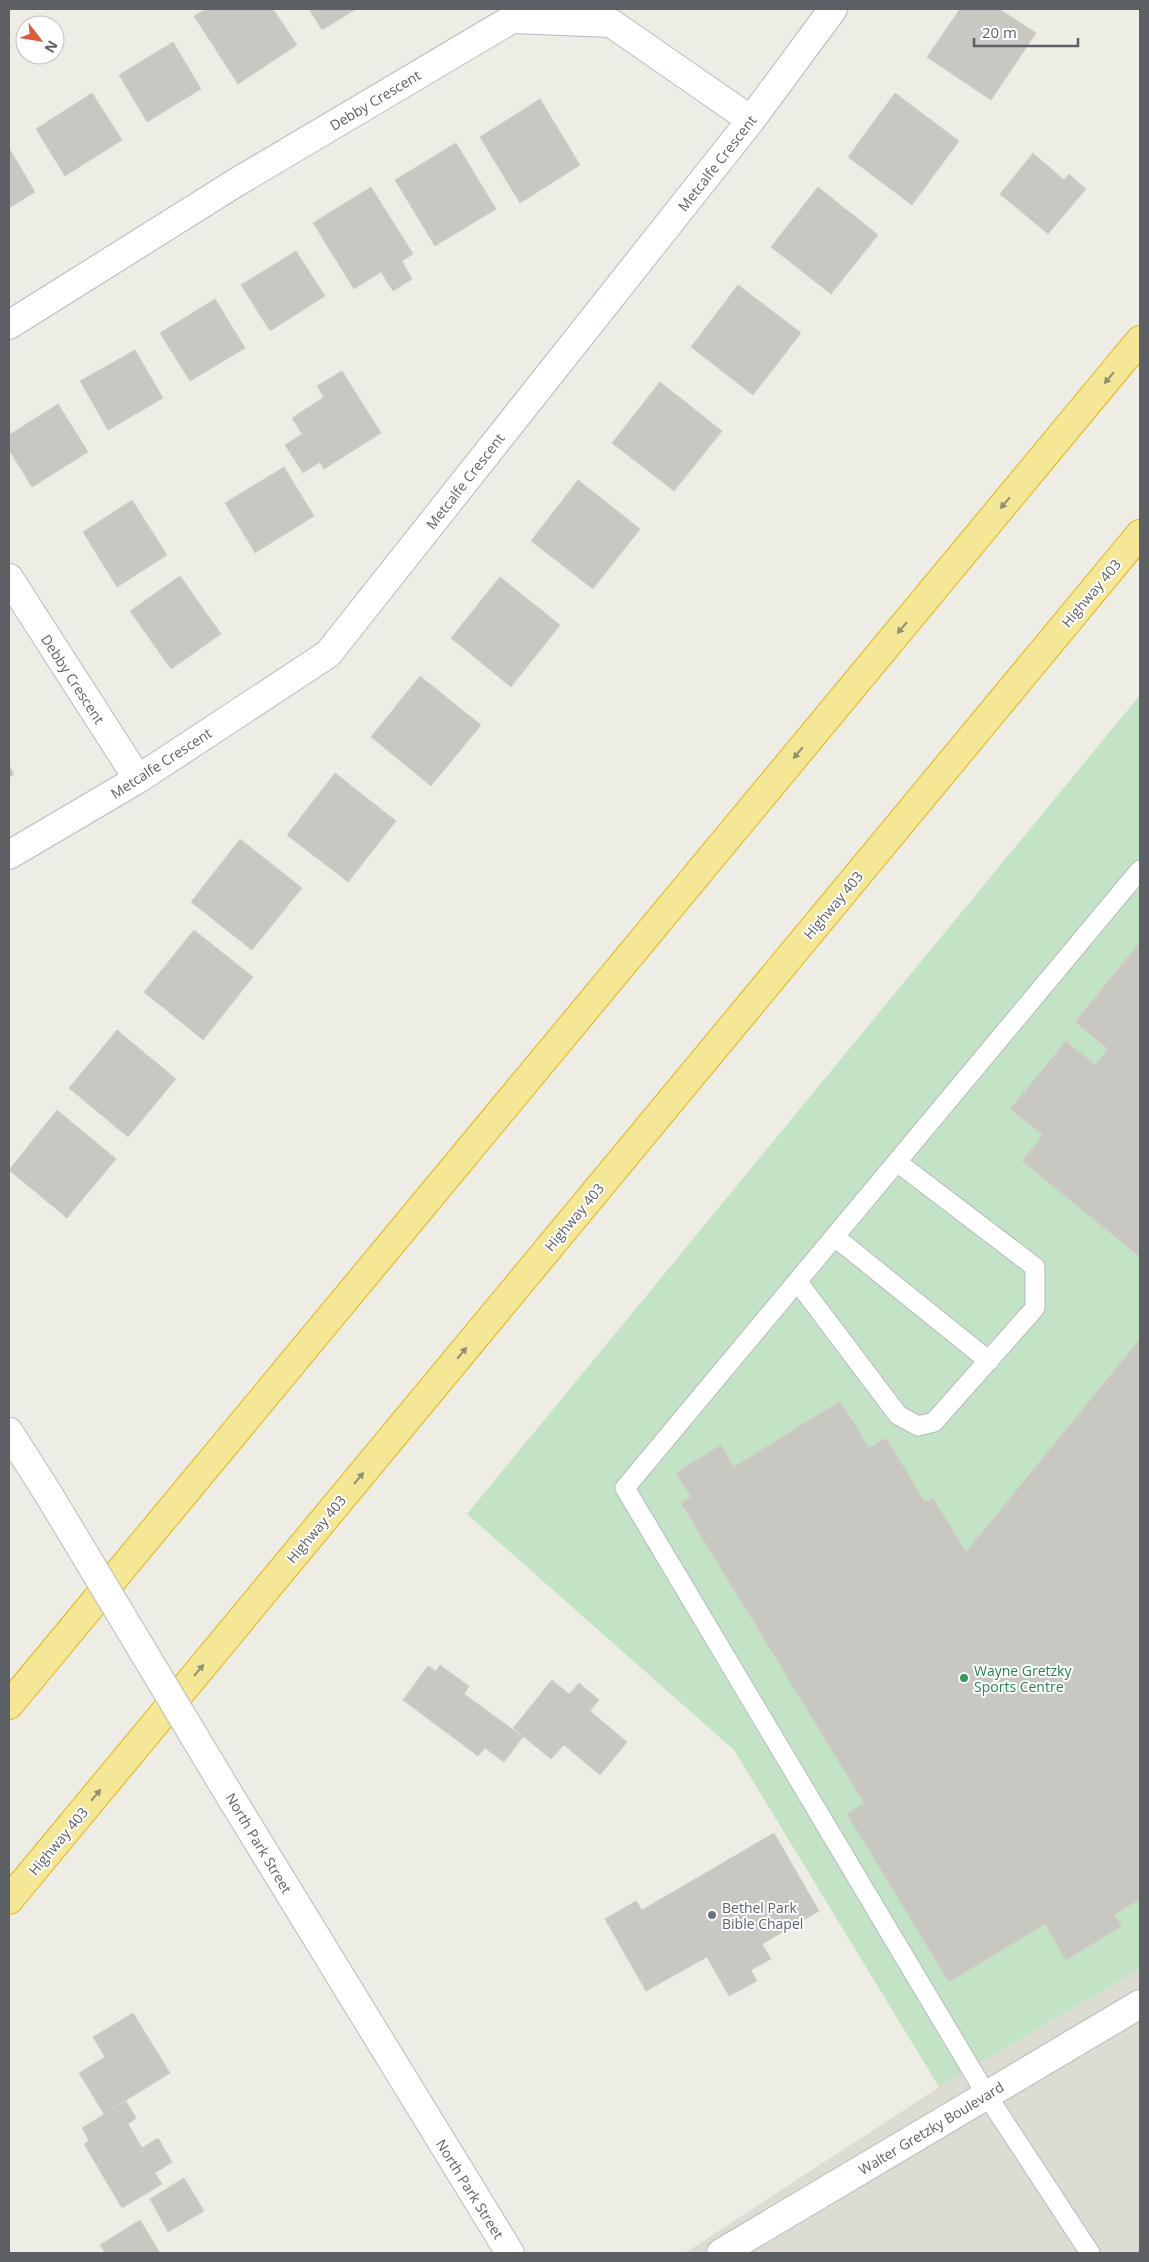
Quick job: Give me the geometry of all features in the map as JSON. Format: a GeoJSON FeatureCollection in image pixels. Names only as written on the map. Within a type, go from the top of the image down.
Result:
{"type":"FeatureCollection","features":[{"type":"Feature","properties":{"kind":"highway"},"geometry":{"type":"LineString","coordinates":[[9,1705],[1140,340]]}},
{"type":"Feature","properties":{"kind":"highway","name":"Highway 403"},"geometry":{"type":"LineString","coordinates":[[9,1900],[1140,534]]}},
{"type":"Feature","properties":{"kind":"street","name":"Metcalfe Crescent"},"geometry":{"type":"LineString","coordinates":[[9,855],[138,780],[328,654],[752,120],[833,9]]}},
{"type":"Feature","properties":{"kind":"street","name":"Debby Crescent"},"geometry":{"type":"LineString","coordinates":[[9,325],[237,182],[512,19],[612,23],[752,120]]}},
{"type":"Feature","properties":{"kind":"street","name":"Debby Crescent"},"geometry":{"type":"LineString","coordinates":[[9,578],[138,780]]}},
{"type":"Feature","properties":{"kind":"street","name":"North Park Street"},"geometry":{"type":"LineString","coordinates":[[9,1432],[233,1802],[510,2253]]}},
{"type":"Feature","properties":{"kind":"street","name":"Walter Gretzky Boulevard"},"geometry":{"type":"LineString","coordinates":[[721,2253],[1140,2004]]}},
{"type":"Feature","properties":{"kind":"lane"},"geometry":{"type":"LineString","coordinates":[[1090,2253],[986,2094],[625,1488],[1140,870]]}},
{"type":"Feature","properties":{"kind":"lane"},"geometry":{"type":"LineString","coordinates":[[797,1281],[898,1416],[918,1426],[934,1422],[1035,1308],[1035,1267],[897,1162]]}},
{"type":"Feature","properties":{"kind":"lane"},"geometry":{"type":"LineString","coordinates":[[835,1237],[989,1361]]}},
{"type":"Feature","properties":{"kind":"shaded area"},"geometry":{"type":"Polygon","coordinates":[[[1140,1969],[1140,2253],[685,2253],[939,2087],[1140,1969]]]}},
{"type":"Feature","properties":{"kind":"green space"},"geometry":{"type":"Polygon","coordinates":[[[1140,695],[1140,1969],[939,2087],[734,1750],[467,1514],[1140,695]]]}},
{"type":"Feature","properties":{"kind":"building"},"geometry":{"type":"Polygon","coordinates":[[[206,9],[273,9],[297,45],[238,84],[194,16],[206,9]]]}},
{"type":"Feature","properties":{"kind":"building"},"geometry":{"type":"Polygon","coordinates":[[[309,9],[356,9],[322,30],[309,9]]]}},
{"type":"Feature","properties":{"kind":"building"},"geometry":{"type":"Polygon","coordinates":[[[960,9],[999,9],[1036,33],[991,100],[927,57],[960,9]]]}},
{"type":"Feature","properties":{"kind":"building"},"geometry":{"type":"Polygon","coordinates":[[[173,42],[201,89],[147,122],[119,75],[173,42]]]}},
{"type":"Feature","properties":{"kind":"building"},"geometry":{"type":"Polygon","coordinates":[[[92,93],[122,140],[65,176],[36,129],[92,93]]]}},
{"type":"Feature","properties":{"kind":"building"},"geometry":{"type":"Polygon","coordinates":[[[895,93],[959,141],[912,205],[848,157],[895,93]]]}},
{"type":"Feature","properties":{"kind":"building"},"geometry":{"type":"Polygon","coordinates":[[[540,99],[580,165],[520,203],[480,137],[540,99]]]}},
{"type":"Feature","properties":{"kind":"building"},"geometry":{"type":"Polygon","coordinates":[[[456,143],[496,209],[435,246],[395,180],[456,143]]]}},
{"type":"Feature","properties":{"kind":"building"},"geometry":{"type":"Polygon","coordinates":[[[9,148],[35,192],[9,208],[9,148]]]}},
{"type":"Feature","properties":{"kind":"building"},"geometry":{"type":"Polygon","coordinates":[[[1033,153],[1064,180],[1069,174],[1086,189],[1048,234],[1000,194],[1033,153]]]}},
{"type":"Feature","properties":{"kind":"building"},"geometry":{"type":"Polygon","coordinates":[[[371,187],[413,254],[402,261],[412,279],[393,291],[381,272],[354,289],[313,223],[371,187]]]}},
{"type":"Feature","properties":{"kind":"building"},"geometry":{"type":"Polygon","coordinates":[[[818,187],[878,235],[831,294],[771,247],[818,187]]]}},
{"type":"Feature","properties":{"kind":"building"},"geometry":{"type":"Polygon","coordinates":[[[296,251],[325,296],[270,331],[241,285],[296,251]]]}},
{"type":"Feature","properties":{"kind":"building"},"geometry":{"type":"Polygon","coordinates":[[[738,285],[801,333],[753,395],[691,347],[738,285]]]}},
{"type":"Feature","properties":{"kind":"building"},"geometry":{"type":"Polygon","coordinates":[[[215,299],[245,348],[190,381],[160,333],[215,299]]]}},
{"type":"Feature","properties":{"kind":"building"},"geometry":{"type":"Polygon","coordinates":[[[135,350],[163,398],[108,430],[80,381],[135,350]]]}},
{"type":"Feature","properties":{"kind":"building"},"geometry":{"type":"Polygon","coordinates":[[[342,371],[381,433],[324,469],[320,462],[303,473],[285,445],[302,434],[292,418],[324,397],[317,386],[342,371]]]}},
{"type":"Feature","properties":{"kind":"building"},"geometry":{"type":"Polygon","coordinates":[[[660,382],[722,431],[674,491],[612,443],[660,382]]]}},
{"type":"Feature","properties":{"kind":"building"},"geometry":{"type":"Polygon","coordinates":[[[58,404],[88,452],[32,487],[9,450],[9,435],[58,404]]]}},
{"type":"Feature","properties":{"kind":"building"},"geometry":{"type":"Polygon","coordinates":[[[284,467],[314,516],[255,553],[225,503],[284,467]]]}},
{"type":"Feature","properties":{"kind":"building"},"geometry":{"type":"Polygon","coordinates":[[[578,480],[640,529],[593,589],[531,541],[578,480]]]}},
{"type":"Feature","properties":{"kind":"building"},"geometry":{"type":"Polygon","coordinates":[[[132,500],[167,555],[117,587],[83,532],[132,500]]]}},
{"type":"Feature","properties":{"kind":"building"},"geometry":{"type":"Polygon","coordinates":[[[180,576],[221,634],[171,669],[130,611],[180,576]]]}},
{"type":"Feature","properties":{"kind":"building"},"geometry":{"type":"Polygon","coordinates":[[[500,577],[560,625],[511,687],[451,638],[500,577]]]}},
{"type":"Feature","properties":{"kind":"building"},"geometry":{"type":"Polygon","coordinates":[[[420,676],[481,725],[431,786],[371,737],[420,676]]]}},
{"type":"Feature","properties":{"kind":"building"},"geometry":{"type":"Polygon","coordinates":[[[9,765],[14,774],[9,777],[9,765]]]}},
{"type":"Feature","properties":{"kind":"building"},"geometry":{"type":"Polygon","coordinates":[[[335,773],[396,821],[348,882],[287,835],[335,773]]]}},
{"type":"Feature","properties":{"kind":"building"},"geometry":{"type":"Polygon","coordinates":[[[240,839],[302,888],[252,950],[191,902],[240,839]]]}},
{"type":"Feature","properties":{"kind":"building"},"geometry":{"type":"Polygon","coordinates":[[[194,930],[253,977],[203,1040],[144,992],[194,930]]]}},
{"type":"Feature","properties":{"kind":"building"},"geometry":{"type":"Polygon","coordinates":[[[1140,942],[1140,1257],[1022,1161],[1043,1135],[1010,1109],[1066,1041],[1095,1065],[1108,1049],[1075,1022],[1140,942]]]}},
{"type":"Feature","properties":{"kind":"building"},"geometry":{"type":"Polygon","coordinates":[[[117,1030],[176,1079],[128,1137],[69,1088],[117,1030]]]}},
{"type":"Feature","properties":{"kind":"building"},"geometry":{"type":"Polygon","coordinates":[[[57,1110],[116,1159],[67,1218],[9,1170],[57,1110]]]}},
{"type":"Feature","properties":{"kind":"building","name":"Wayne Gretzky Sports Centre"},"geometry":{"type":"Polygon","coordinates":[[[1140,1339],[1140,1899],[1114,1915],[1122,1926],[1066,1960],[1045,1924],[949,1982],[847,1814],[864,1803],[681,1503],[691,1497],[676,1473],[721,1445],[734,1467],[840,1401],[869,1448],[886,1438],[925,1502],[933,1498],[966,1552],[1140,1339]]]}},
{"type":"Feature","properties":{"kind":"building"},"geometry":{"type":"Polygon","coordinates":[[[440,1665],[469,1686],[464,1694],[523,1737],[504,1762],[485,1748],[478,1756],[403,1700],[428,1666],[436,1671],[440,1665]]]}},
{"type":"Feature","properties":{"kind":"building"},"geometry":{"type":"Polygon","coordinates":[[[552,1680],[569,1694],[579,1683],[599,1700],[590,1711],[627,1742],[600,1775],[564,1745],[551,1759],[513,1728],[552,1680]]]}},
{"type":"Feature","properties":{"kind":"building","name":"Bethel Park Bible Chapel"},"geometry":{"type":"Polygon","coordinates":[[[774,1833],[819,1911],[762,1944],[771,1959],[751,1970],[757,1981],[729,1996],[707,1957],[646,1991],[605,1919],[636,1901],[642,1910],[774,1833]]]}},
{"type":"Feature","properties":{"kind":"building"},"geometry":{"type":"Polygon","coordinates":[[[133,2013],[170,2073],[104,2114],[79,2073],[105,2057],[93,2037],[133,2013]]]}},
{"type":"Feature","properties":{"kind":"building"},"geometry":{"type":"Polygon","coordinates":[[[126,2101],[136,2118],[128,2124],[142,2148],[158,2138],[172,2162],[155,2173],[162,2184],[122,2208],[84,2144],[89,2141],[82,2128],[126,2101]]]}},
{"type":"Feature","properties":{"kind":"building"},"geometry":{"type":"Polygon","coordinates":[[[184,2178],[204,2211],[168,2232],[150,2199],[184,2178]]]}},
{"type":"Feature","properties":{"kind":"building"},"geometry":{"type":"Polygon","coordinates":[[[140,2220],[160,2253],[105,2253],[100,2245],[140,2220]]]}},
{"type":"Feature","properties":{"kind":"place","name":"Wayne Gretzky Sports Centre"},"geometry":{"type":"Point","coordinates":[964,1678]}},
{"type":"Feature","properties":{"kind":"place","name":"Bethel Park Bible Chapel"},"geometry":{"type":"Point","coordinates":[712,1915]}}]}
